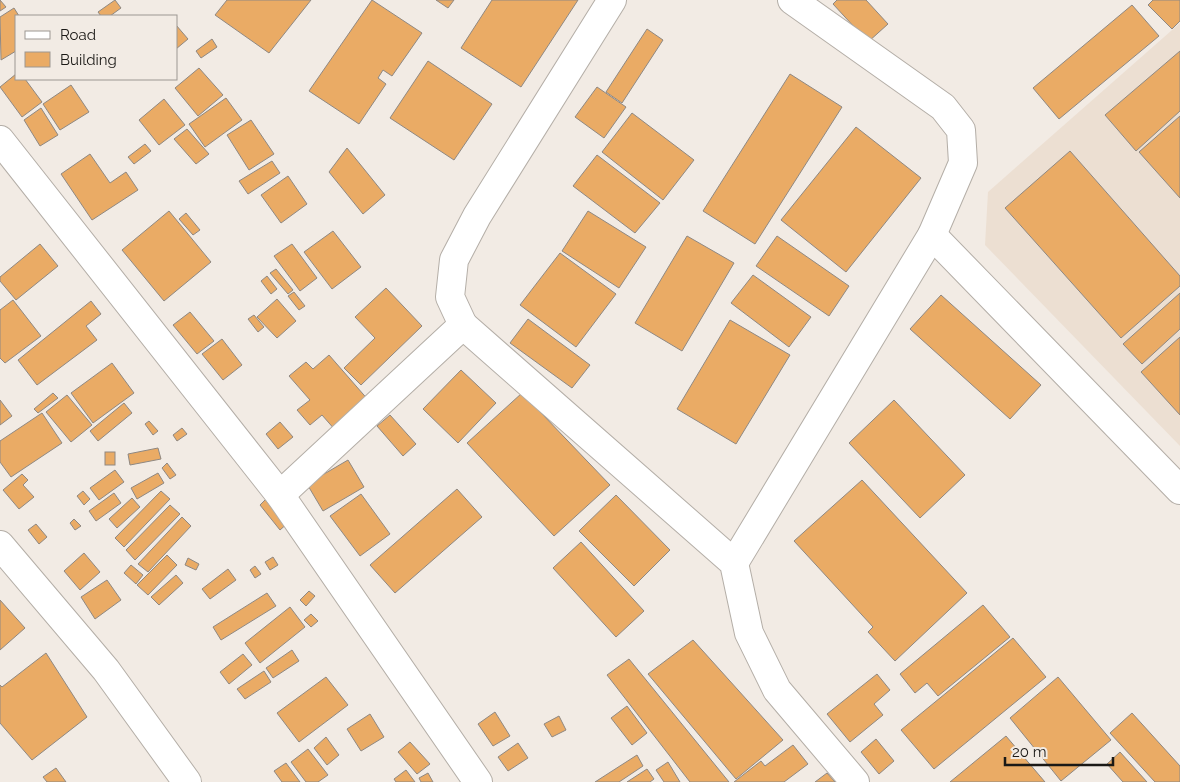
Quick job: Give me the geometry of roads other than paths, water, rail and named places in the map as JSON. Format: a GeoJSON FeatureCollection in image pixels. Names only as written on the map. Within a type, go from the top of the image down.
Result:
{"type":"FeatureCollection","features":[{"type":"Feature","properties":{"kind":"street"},"geometry":{"type":"LineString","coordinates":[[612,0],[477,216],[454,260],[450,297],[463,325],[734,563],[749,633],[777,690],[854,782]]}},
{"type":"Feature","properties":{"kind":"street"},"geometry":{"type":"LineString","coordinates":[[734,563],[932,235],[963,163],[961,130],[944,107],[792,0]]}},
{"type":"Feature","properties":{"kind":"street"},"geometry":{"type":"LineString","coordinates":[[0,140],[280,495],[478,782]]}},
{"type":"Feature","properties":{"kind":"street"},"geometry":{"type":"LineString","coordinates":[[932,235],[1180,490]]}},
{"type":"Feature","properties":{"kind":"street"},"geometry":{"type":"LineString","coordinates":[[280,495],[463,325]]}},
{"type":"Feature","properties":{"kind":"street"},"geometry":{"type":"LineString","coordinates":[[0,545],[106,670],[187,782]]}}]}
